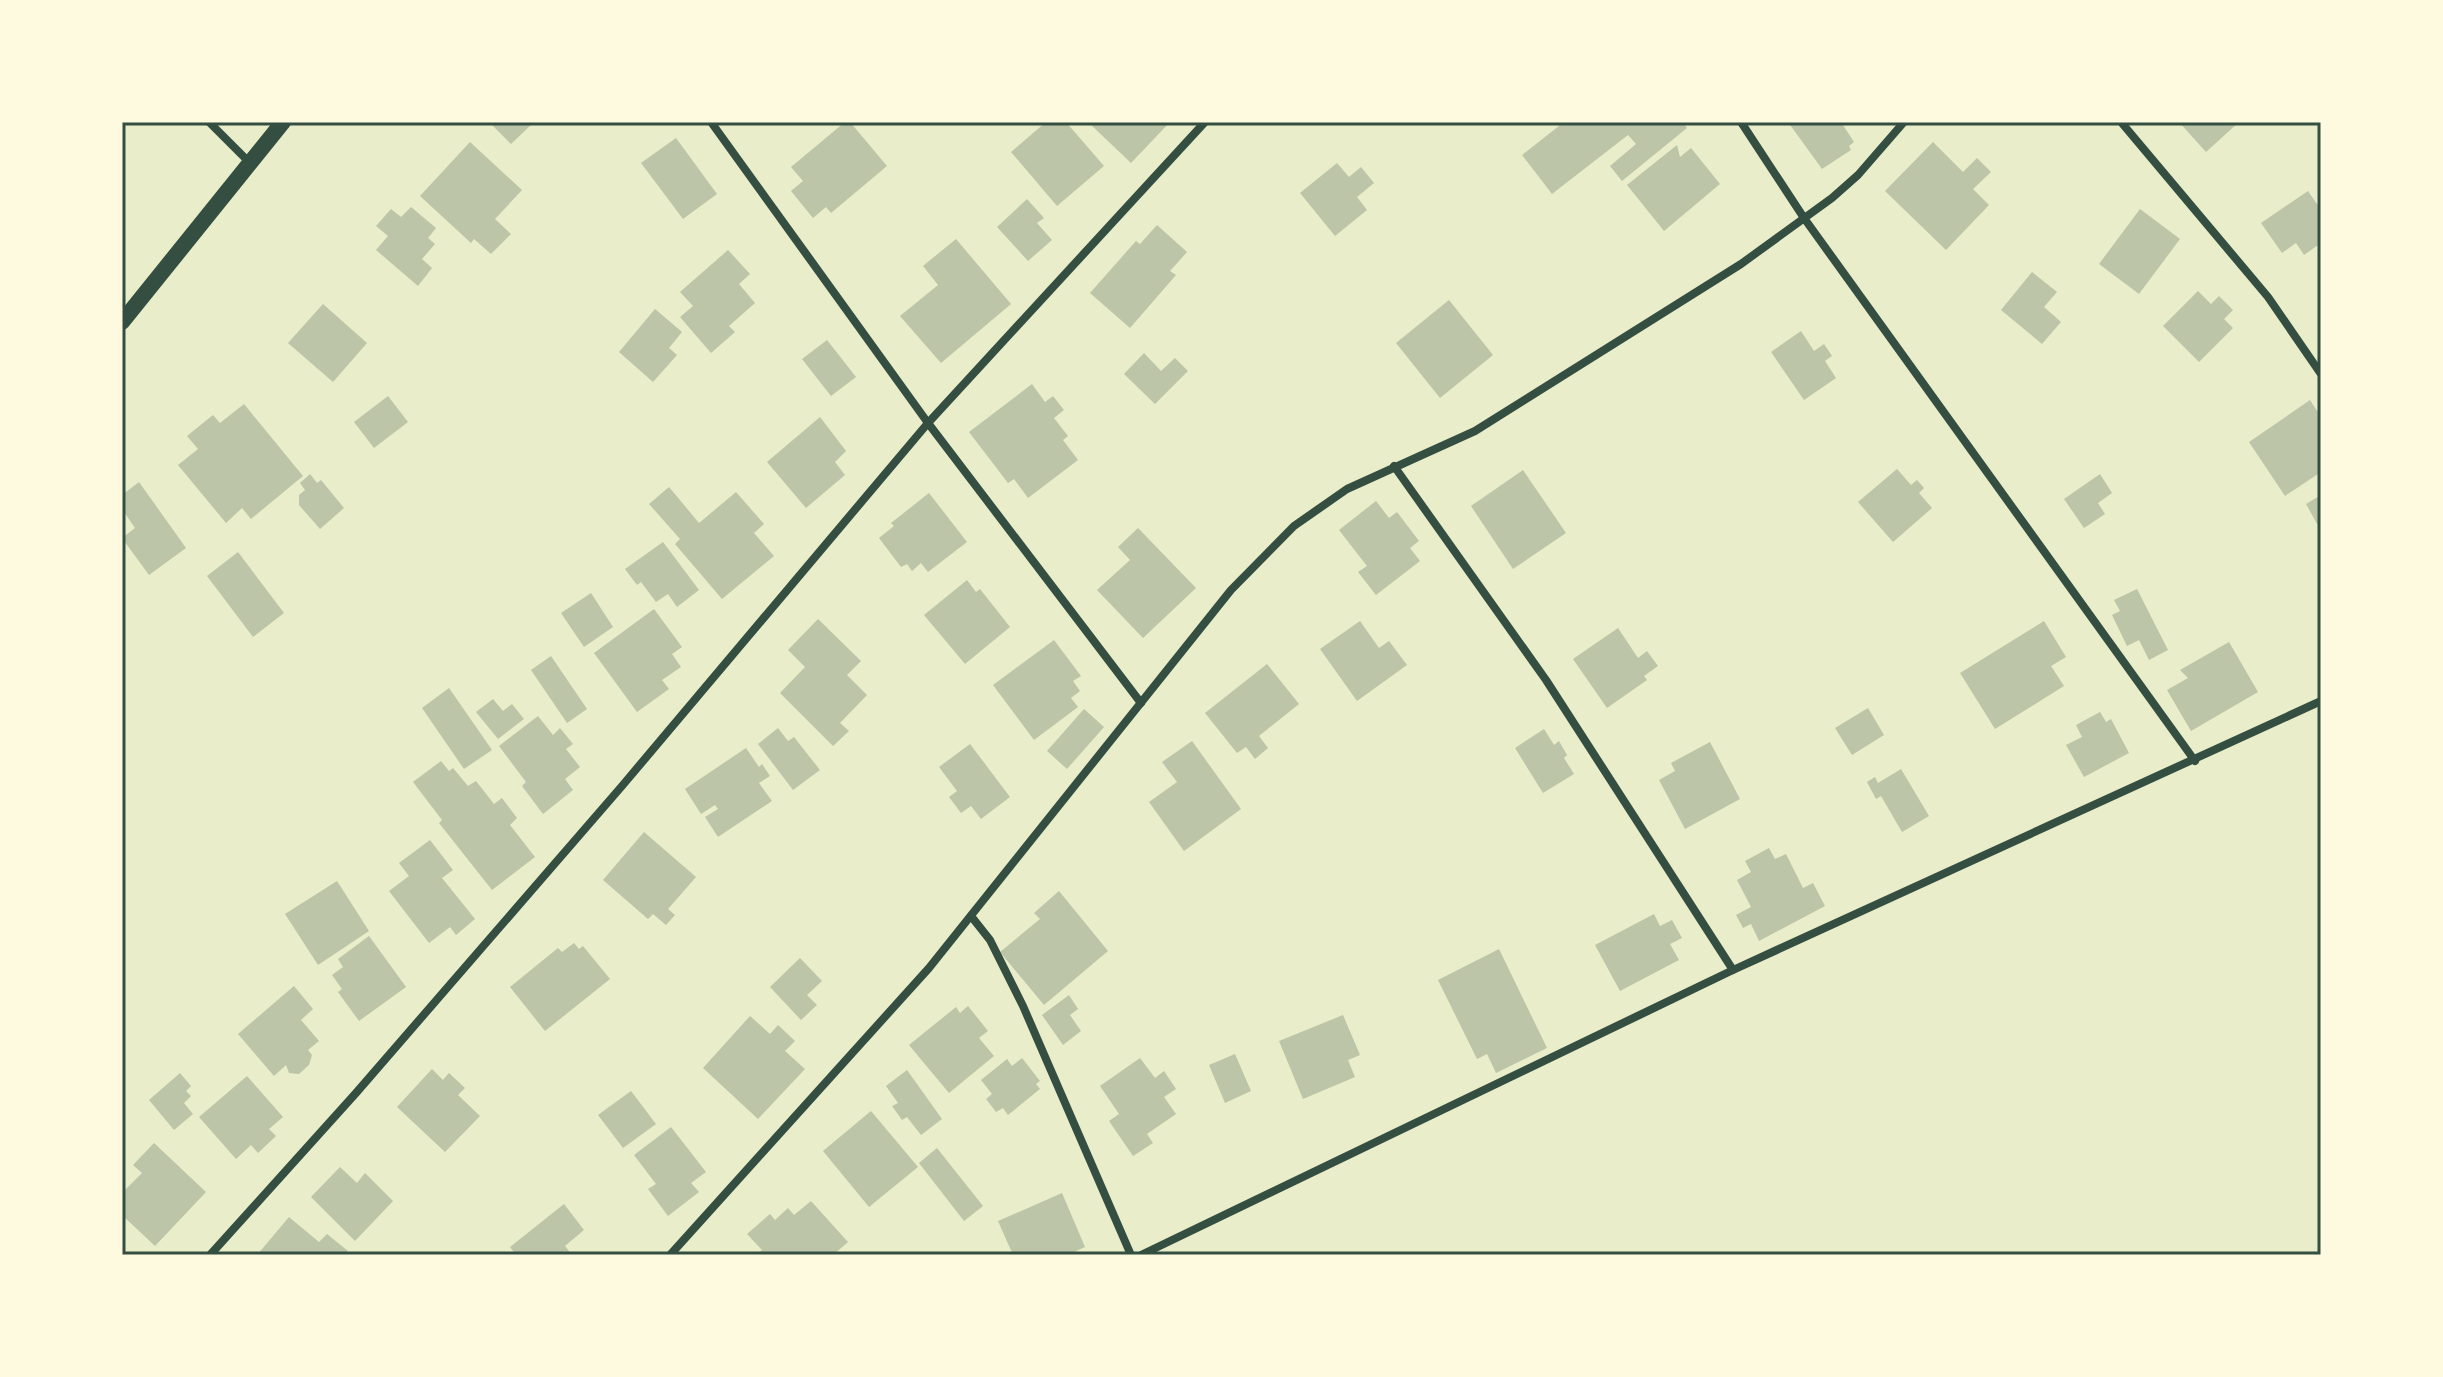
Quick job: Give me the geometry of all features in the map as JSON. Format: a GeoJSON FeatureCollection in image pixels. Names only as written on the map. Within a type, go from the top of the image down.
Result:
{"type":"FeatureCollection","features":[{"type":"Feature","properties":{"kind":"main road"},"geometry":{"type":"LineString","coordinates":[[122,322],[283,122]]}},
{"type":"Feature","properties":{"kind":"street"},"geometry":{"type":"LineString","coordinates":[[209,122],[250,163]]}},
{"type":"Feature","properties":{"kind":"street"},"geometry":{"type":"LineString","coordinates":[[711,122],[928,423],[1141,703]]}},
{"type":"Feature","properties":{"kind":"street"},"geometry":{"type":"LineString","coordinates":[[210,1255],[356,1093],[622,786],[928,423],[1205,122]]}},
{"type":"Feature","properties":{"kind":"street"},"geometry":{"type":"LineString","coordinates":[[1741,122],[1804,218],[2195,761]]}},
{"type":"Feature","properties":{"kind":"street"},"geometry":{"type":"LineString","coordinates":[[670,1255],[929,968],[1231,590],[1294,526],[1347,489],[1475,431],[1741,264],[1832,198],[1858,175],[1904,122]]}},
{"type":"Feature","properties":{"kind":"street"},"geometry":{"type":"LineString","coordinates":[[2121,122],[2268,297],[2321,374]]}},
{"type":"Feature","properties":{"kind":"street"},"geometry":{"type":"LineString","coordinates":[[1394,466],[1546,680],[1733,970]]}},
{"type":"Feature","properties":{"kind":"street"},"geometry":{"type":"LineString","coordinates":[[1141,1255],[1733,970],[2321,701]]}},
{"type":"Feature","properties":{"kind":"street"},"geometry":{"type":"LineString","coordinates":[[971,916],[990,940],[1023,1006],[1131,1255]]}},
{"type":"Feature","properties":{"kind":"building"},"geometry":{"type":"Polygon","coordinates":[[[489,122],[534,122],[511,144],[489,122]]]}},
{"type":"Feature","properties":{"kind":"building"},"geometry":{"type":"Polygon","coordinates":[[[845,122],[850,122],[887,166],[831,213],[826,207],[813,218],[791,191],[803,181],[791,167],[845,122]]]}},
{"type":"Feature","properties":{"kind":"building"},"geometry":{"type":"Polygon","coordinates":[[[1046,122],[1066,122],[1104,166],[1057,206],[1011,152],[1046,122]]]}},
{"type":"Feature","properties":{"kind":"building"},"geometry":{"type":"Polygon","coordinates":[[[1088,122],[1170,122],[1131,163],[1088,122]]]}},
{"type":"Feature","properties":{"kind":"building"},"geometry":{"type":"Polygon","coordinates":[[[1564,122],[1683,122],[1687,128],[1622,181],[1610,166],[1636,144],[1628,135],[1552,194],[1522,155],[1564,122]]]}},
{"type":"Feature","properties":{"kind":"building"},"geometry":{"type":"Polygon","coordinates":[[[1788,122],[1841,122],[1854,142],[1849,146],[1851,150],[1822,169],[1788,122]]]}},
{"type":"Feature","properties":{"kind":"building"},"geometry":{"type":"Polygon","coordinates":[[[2179,122],[2239,122],[2206,152],[2179,122]]]}},
{"type":"Feature","properties":{"kind":"building"},"geometry":{"type":"Polygon","coordinates":[[[676,138],[717,194],[683,219],[641,163],[676,138]]]}},
{"type":"Feature","properties":{"kind":"building"},"geometry":{"type":"Polygon","coordinates":[[[470,142],[522,190],[495,219],[511,234],[491,254],[474,239],[471,243],[420,196],[470,142]]]}},
{"type":"Feature","properties":{"kind":"building"},"geometry":{"type":"Polygon","coordinates":[[[1933,142],[1963,172],[1977,158],[1991,172],[1973,189],[1989,205],[1946,250],[1885,191],[1933,142]]]}},
{"type":"Feature","properties":{"kind":"building"},"geometry":{"type":"Polygon","coordinates":[[[1677,145],[1680,157],[1691,148],[1720,184],[1664,231],[1627,185],[1677,145]]]}},
{"type":"Feature","properties":{"kind":"building"},"geometry":{"type":"Polygon","coordinates":[[[1337,163],[1349,177],[1361,167],[1374,183],[1357,197],[1367,210],[1335,236],[1300,193],[1337,163]]]}},
{"type":"Feature","properties":{"kind":"building"},"geometry":{"type":"Polygon","coordinates":[[[2308,191],[2321,210],[2321,243],[2304,255],[2296,243],[2282,253],[2261,223],[2308,191]]]}},
{"type":"Feature","properties":{"kind":"building"},"geometry":{"type":"Polygon","coordinates":[[[1027,199],[1044,218],[1037,223],[1052,240],[1028,261],[997,227],[1027,199]]]}},
{"type":"Feature","properties":{"kind":"building"},"geometry":{"type":"Polygon","coordinates":[[[411,207],[436,228],[428,238],[435,244],[422,259],[432,268],[418,286],[376,250],[388,236],[376,226],[391,209],[401,217],[411,207]]]}},
{"type":"Feature","properties":{"kind":"building"},"geometry":{"type":"Polygon","coordinates":[[[2140,209],[2180,239],[2139,294],[2099,264],[2140,209]]]}},
{"type":"Feature","properties":{"kind":"building"},"geometry":{"type":"Polygon","coordinates":[[[1157,225],[1187,252],[1170,271],[1176,275],[1130,328],[1090,293],[1136,241],[1140,244],[1157,225]]]}},
{"type":"Feature","properties":{"kind":"building"},"geometry":{"type":"Polygon","coordinates":[[[956,239],[1011,304],[941,363],[900,316],[938,285],[923,266],[956,239]]]}},
{"type":"Feature","properties":{"kind":"building"},"geometry":{"type":"Polygon","coordinates":[[[728,250],[750,274],[739,284],[755,303],[729,326],[735,332],[711,353],[680,317],[693,306],[680,292],[728,250]]]}},
{"type":"Feature","properties":{"kind":"building"},"geometry":{"type":"Polygon","coordinates":[[[2032,272],[2057,292],[2044,307],[2061,322],[2042,344],[2001,310],[2032,272]]]}},
{"type":"Feature","properties":{"kind":"building"},"geometry":{"type":"Polygon","coordinates":[[[2198,291],[2211,304],[2219,296],[2233,310],[2224,319],[2233,328],[2199,362],[2163,326],[2198,291]]]}},
{"type":"Feature","properties":{"kind":"building"},"geometry":{"type":"Polygon","coordinates":[[[1449,300],[1493,355],[1440,398],[1396,343],[1449,300]]]}},
{"type":"Feature","properties":{"kind":"building"},"geometry":{"type":"Polygon","coordinates":[[[323,304],[367,343],[333,382],[288,343],[323,304]]]}},
{"type":"Feature","properties":{"kind":"building"},"geometry":{"type":"Polygon","coordinates":[[[655,309],[682,332],[669,348],[677,355],[653,382],[619,352],[655,309]]]}},
{"type":"Feature","properties":{"kind":"building"},"geometry":{"type":"Polygon","coordinates":[[[1801,331],[1814,351],[1824,344],[1832,356],[1825,361],[1836,378],[1804,400],[1771,352],[1801,331]]]}},
{"type":"Feature","properties":{"kind":"building"},"geometry":{"type":"Polygon","coordinates":[[[827,340],[856,377],[831,396],[802,359],[827,340]]]}},
{"type":"Feature","properties":{"kind":"building"},"geometry":{"type":"Polygon","coordinates":[[[1144,353],[1161,371],[1175,358],[1188,371],[1155,404],[1124,374],[1144,353]]]}},
{"type":"Feature","properties":{"kind":"building"},"geometry":{"type":"Polygon","coordinates":[[[1032,384],[1045,402],[1053,396],[1064,410],[1054,418],[1068,436],[1063,440],[1078,460],[1028,498],[1014,479],[1008,483],[969,432],[1032,384]]]}},
{"type":"Feature","properties":{"kind":"building"},"geometry":{"type":"Polygon","coordinates":[[[388,396],[408,422],[374,448],[354,422],[388,396]]]}},
{"type":"Feature","properties":{"kind":"building"},"geometry":{"type":"Polygon","coordinates":[[[2310,400],[2321,417],[2321,472],[2285,496],[2249,442],[2310,400]]]}},
{"type":"Feature","properties":{"kind":"building"},"geometry":{"type":"Polygon","coordinates":[[[244,404],[303,476],[251,519],[242,508],[226,523],[178,465],[198,449],[187,436],[213,415],[220,423],[244,404]]]}},
{"type":"Feature","properties":{"kind":"building"},"geometry":{"type":"Polygon","coordinates":[[[820,417],[846,451],[835,462],[845,475],[806,508],[767,462],[820,417]]]}},
{"type":"Feature","properties":{"kind":"building"},"geometry":{"type":"Polygon","coordinates":[[[1897,469],[1911,485],[1917,480],[1924,488],[1919,493],[1932,508],[1893,542],[1858,502],[1897,469]]]}},
{"type":"Feature","properties":{"kind":"building"},"geometry":{"type":"Polygon","coordinates":[[[1523,470],[1566,533],[1513,569],[1471,506],[1523,470]]]}},
{"type":"Feature","properties":{"kind":"building"},"geometry":{"type":"Polygon","coordinates":[[[310,474],[317,483],[321,480],[344,508],[320,529],[299,505],[299,495],[305,490],[300,483],[310,474]]]}},
{"type":"Feature","properties":{"kind":"building"},"geometry":{"type":"Polygon","coordinates":[[[2100,474],[2112,493],[2098,503],[2105,514],[2084,528],[2064,499],[2100,474]]]}},
{"type":"Feature","properties":{"kind":"building"},"geometry":{"type":"Polygon","coordinates":[[[139,482],[186,548],[149,575],[122,538],[135,528],[122,509],[122,495],[139,482]]]}},
{"type":"Feature","properties":{"kind":"building"},"geometry":{"type":"Polygon","coordinates":[[[669,487],[699,523],[736,492],[764,524],[754,533],[774,556],[722,599],[675,544],[680,539],[649,504],[669,487]]]}},
{"type":"Feature","properties":{"kind":"building"},"geometry":{"type":"Polygon","coordinates":[[[929,493],[967,542],[928,572],[921,563],[912,571],[907,564],[901,567],[879,538],[894,526],[891,523],[929,493]]]}},
{"type":"Feature","properties":{"kind":"building"},"geometry":{"type":"Polygon","coordinates":[[[2321,495],[2321,531],[2306,504],[2321,495]]]}},
{"type":"Feature","properties":{"kind":"building"},"geometry":{"type":"Polygon","coordinates":[[[1376,501],[1389,518],[1397,512],[1419,541],[1410,548],[1420,561],[1376,595],[1358,572],[1367,566],[1339,530],[1376,501]]]}},
{"type":"Feature","properties":{"kind":"building"},"geometry":{"type":"Polygon","coordinates":[[[1138,528],[1196,588],[1143,638],[1097,590],[1130,560],[1118,547],[1138,528]]]}},
{"type":"Feature","properties":{"kind":"building"},"geometry":{"type":"Polygon","coordinates":[[[663,542],[699,590],[677,607],[668,594],[656,602],[641,582],[637,585],[625,569],[663,542]]]}},
{"type":"Feature","properties":{"kind":"building"},"geometry":{"type":"Polygon","coordinates":[[[238,552],[284,613],[253,637],[207,576],[238,552]]]}},
{"type":"Feature","properties":{"kind":"building"},"geometry":{"type":"Polygon","coordinates":[[[967,580],[976,592],[980,589],[1010,627],[965,664],[924,615],[967,580]]]}},
{"type":"Feature","properties":{"kind":"building"},"geometry":{"type":"Polygon","coordinates":[[[2137,589],[2168,650],[2149,660],[2139,640],[2127,646],[2112,615],[2120,611],[2114,600],[2137,589]]]}},
{"type":"Feature","properties":{"kind":"building"},"geometry":{"type":"Polygon","coordinates":[[[591,593],[613,627],[584,647],[561,613],[591,593]]]}},
{"type":"Feature","properties":{"kind":"building"},"geometry":{"type":"Polygon","coordinates":[[[654,609],[682,647],[672,654],[681,667],[662,680],[669,689],[637,712],[594,653],[654,609]]]}},
{"type":"Feature","properties":{"kind":"building"},"geometry":{"type":"Polygon","coordinates":[[[818,619],[861,661],[847,675],[867,695],[840,723],[849,731],[833,746],[780,693],[805,667],[788,650],[818,619]]]}},
{"type":"Feature","properties":{"kind":"building"},"geometry":{"type":"Polygon","coordinates":[[[1360,621],[1379,648],[1389,641],[1407,665],[1357,701],[1320,649],[1360,621]]]}},
{"type":"Feature","properties":{"kind":"building"},"geometry":{"type":"Polygon","coordinates":[[[2044,621],[2066,657],[2051,666],[2064,686],[1995,729],[1960,673],[2044,621]]]}},
{"type":"Feature","properties":{"kind":"building"},"geometry":{"type":"Polygon","coordinates":[[[1618,628],[1638,658],[1647,651],[1658,666],[1644,676],[1647,680],[1607,708],[1573,659],[1618,628]]]}},
{"type":"Feature","properties":{"kind":"building"},"geometry":{"type":"Polygon","coordinates":[[[1054,640],[1081,676],[1073,681],[1080,691],[1071,698],[1078,707],[1034,740],[993,685],[1054,640]]]}},
{"type":"Feature","properties":{"kind":"building"},"geometry":{"type":"Polygon","coordinates":[[[2229,642],[2258,692],[2191,731],[2167,690],[2188,678],[2180,670],[2229,642]]]}},
{"type":"Feature","properties":{"kind":"building"},"geometry":{"type":"Polygon","coordinates":[[[551,656],[587,709],[567,723],[531,670],[551,656]]]}},
{"type":"Feature","properties":{"kind":"building"},"geometry":{"type":"Polygon","coordinates":[[[1267,664],[1299,704],[1259,736],[1268,748],[1255,759],[1246,747],[1237,753],[1205,713],[1267,664]]]}},
{"type":"Feature","properties":{"kind":"building"},"geometry":{"type":"Polygon","coordinates":[[[449,688],[492,750],[464,769],[422,708],[449,688]]]}},
{"type":"Feature","properties":{"kind":"building"},"geometry":{"type":"Polygon","coordinates":[[[493,699],[503,711],[512,704],[524,719],[498,739],[476,712],[493,699]]]}},
{"type":"Feature","properties":{"kind":"building"},"geometry":{"type":"Polygon","coordinates":[[[1868,708],[1884,735],[1852,755],[1835,728],[1868,708]]]}},
{"type":"Feature","properties":{"kind":"building"},"geometry":{"type":"Polygon","coordinates":[[[1084,709],[1104,727],[1067,769],[1047,751],[1084,709]]]}},
{"type":"Feature","properties":{"kind":"building"},"geometry":{"type":"Polygon","coordinates":[[[2100,712],[2106,722],[2111,719],[2129,753],[2084,777],[2066,745],[2082,737],[2076,725],[2100,712]]]}},
{"type":"Feature","properties":{"kind":"building"},"geometry":{"type":"Polygon","coordinates":[[[538,716],[553,735],[560,728],[573,744],[566,749],[580,767],[565,779],[573,790],[543,814],[522,786],[526,782],[499,746],[538,716]]]}},
{"type":"Feature","properties":{"kind":"building"},"geometry":{"type":"Polygon","coordinates":[[[778,728],[788,741],[794,737],[820,770],[793,790],[758,744],[778,728]]]}},
{"type":"Feature","properties":{"kind":"building"},"geometry":{"type":"Polygon","coordinates":[[[1544,729],[1554,745],[1559,741],[1567,755],[1564,758],[1574,774],[1543,793],[1515,748],[1544,729]]]}},
{"type":"Feature","properties":{"kind":"building"},"geometry":{"type":"Polygon","coordinates":[[[1192,741],[1241,809],[1184,851],[1149,802],[1177,782],[1162,762],[1192,741]]]}},
{"type":"Feature","properties":{"kind":"building"},"geometry":{"type":"Polygon","coordinates":[[[1710,742],[1740,799],[1685,829],[1659,780],[1675,771],[1671,763],[1710,742]]]}},
{"type":"Feature","properties":{"kind":"building"},"geometry":{"type":"Polygon","coordinates":[[[970,744],[1010,797],[981,819],[971,806],[961,813],[949,797],[957,791],[939,767],[970,744]]]}},
{"type":"Feature","properties":{"kind":"building"},"geometry":{"type":"Polygon","coordinates":[[[746,748],[759,767],[762,764],[770,776],[759,783],[772,801],[718,837],[705,817],[718,809],[715,805],[701,814],[685,789],[746,748]]]}},
{"type":"Feature","properties":{"kind":"building"},"geometry":{"type":"Polygon","coordinates":[[[441,761],[449,771],[453,768],[468,786],[476,781],[494,804],[502,798],[517,818],[510,825],[535,857],[492,890],[439,823],[442,820],[413,782],[441,761]]]}},
{"type":"Feature","properties":{"kind":"building"},"geometry":{"type":"Polygon","coordinates":[[[1901,769],[1929,816],[1902,832],[1881,796],[1876,799],[1867,782],[1875,777],[1878,783],[1901,769]]]}},
{"type":"Feature","properties":{"kind":"building"},"geometry":{"type":"Polygon","coordinates":[[[644,832],[696,877],[668,909],[675,915],[666,925],[653,914],[648,919],[603,880],[644,832]]]}},
{"type":"Feature","properties":{"kind":"building"},"geometry":{"type":"Polygon","coordinates":[[[430,840],[453,870],[442,878],[475,919],[456,935],[450,927],[429,943],[389,891],[409,876],[399,863],[430,840]]]}},
{"type":"Feature","properties":{"kind":"building"},"geometry":{"type":"Polygon","coordinates":[[[1769,848],[1775,859],[1786,854],[1803,888],[1813,883],[1825,906],[1759,941],[1751,924],[1743,928],[1736,915],[1751,907],[1737,880],[1751,872],[1745,861],[1769,848]]]}},
{"type":"Feature","properties":{"kind":"building"},"geometry":{"type":"Polygon","coordinates":[[[337,881],[369,931],[318,965],[285,914],[337,881]]]}},
{"type":"Feature","properties":{"kind":"building"},"geometry":{"type":"Polygon","coordinates":[[[1059,891],[1108,951],[1044,1005],[1000,952],[1040,919],[1034,913],[1059,891]]]}},
{"type":"Feature","properties":{"kind":"building"},"geometry":{"type":"Polygon","coordinates":[[[1654,914],[1660,926],[1672,920],[1682,938],[1670,944],[1679,960],[1620,991],[1595,945],[1654,914]]]}},
{"type":"Feature","properties":{"kind":"building"},"geometry":{"type":"Polygon","coordinates":[[[369,936],[406,987],[359,1021],[338,992],[342,989],[332,975],[343,967],[338,959],[369,936]]]}},
{"type":"Feature","properties":{"kind":"building"},"geometry":{"type":"Polygon","coordinates":[[[574,943],[579,949],[583,946],[610,979],[545,1031],[510,987],[558,948],[562,952],[574,943]]]}},
{"type":"Feature","properties":{"kind":"building"},"geometry":{"type":"Polygon","coordinates":[[[1499,949],[1547,1048],[1496,1073],[1487,1054],[1477,1059],[1438,980],[1499,949]]]}},
{"type":"Feature","properties":{"kind":"building"},"geometry":{"type":"Polygon","coordinates":[[[800,958],[822,981],[807,995],[817,1005],[801,1020],[770,987],[800,958]]]}},
{"type":"Feature","properties":{"kind":"building"},"geometry":{"type":"Polygon","coordinates":[[[294,986],[313,1009],[301,1020],[319,1041],[308,1050],[312,1055],[309,1065],[299,1074],[289,1073],[286,1065],[274,1076],[238,1034],[294,986]]]}},
{"type":"Feature","properties":{"kind":"building"},"geometry":{"type":"Polygon","coordinates":[[[1069,995],[1078,1009],[1070,1015],[1081,1031],[1063,1045],[1042,1015],[1069,995]]]}},
{"type":"Feature","properties":{"kind":"building"},"geometry":{"type":"Polygon","coordinates":[[[968,1006],[988,1031],[979,1038],[994,1056],[949,1093],[909,1045],[956,1007],[960,1013],[968,1006]]]}},
{"type":"Feature","properties":{"kind":"building"},"geometry":{"type":"Polygon","coordinates":[[[1343,1015],[1360,1055],[1348,1060],[1355,1077],[1303,1099],[1279,1041],[1343,1015]]]}},
{"type":"Feature","properties":{"kind":"building"},"geometry":{"type":"Polygon","coordinates":[[[750,1016],[770,1034],[778,1025],[795,1041],[785,1051],[805,1069],[758,1119],[703,1068],[750,1016]]]}},
{"type":"Feature","properties":{"kind":"building"},"geometry":{"type":"Polygon","coordinates":[[[1235,1054],[1251,1091],[1225,1103],[1209,1065],[1235,1054]]]}},
{"type":"Feature","properties":{"kind":"building"},"geometry":{"type":"Polygon","coordinates":[[[1022,1058],[1040,1081],[1036,1084],[1040,1089],[1008,1115],[1003,1108],[996,1112],[986,1099],[992,1094],[981,1080],[1007,1059],[1012,1066],[1022,1058]]]}},
{"type":"Feature","properties":{"kind":"building"},"geometry":{"type":"Polygon","coordinates":[[[1140,1058],[1155,1078],[1164,1071],[1176,1089],[1164,1097],[1176,1114],[1147,1134],[1153,1143],[1133,1156],[1109,1121],[1119,1114],[1100,1086],[1140,1058]]]}},
{"type":"Feature","properties":{"kind":"building"},"geometry":{"type":"Polygon","coordinates":[[[432,1069],[443,1080],[449,1073],[465,1088],[458,1095],[480,1116],[445,1152],[397,1107],[432,1069]]]}},
{"type":"Feature","properties":{"kind":"building"},"geometry":{"type":"Polygon","coordinates":[[[907,1070],[942,1119],[921,1135],[907,1117],[902,1120],[892,1106],[898,1103],[886,1086],[907,1070]]]}},
{"type":"Feature","properties":{"kind":"building"},"geometry":{"type":"Polygon","coordinates":[[[180,1073],[191,1086],[186,1091],[191,1096],[184,1103],[193,1114],[174,1130],[149,1100],[180,1073]]]}},
{"type":"Feature","properties":{"kind":"building"},"geometry":{"type":"Polygon","coordinates":[[[247,1076],[283,1117],[269,1129],[276,1136],[258,1153],[251,1145],[236,1159],[199,1117],[247,1076]]]}},
{"type":"Feature","properties":{"kind":"building"},"geometry":{"type":"Polygon","coordinates":[[[631,1091],[656,1124],[623,1148],[598,1115],[631,1091]]]}},
{"type":"Feature","properties":{"kind":"building"},"geometry":{"type":"Polygon","coordinates":[[[871,1111],[918,1167],[869,1207],[823,1151],[871,1111]]]}},
{"type":"Feature","properties":{"kind":"building"},"geometry":{"type":"Polygon","coordinates":[[[671,1127],[706,1172],[691,1183],[699,1192],[668,1216],[648,1189],[656,1184],[634,1155],[671,1127]]]}},
{"type":"Feature","properties":{"kind":"building"},"geometry":{"type":"Polygon","coordinates":[[[154,1143],[206,1192],[155,1246],[122,1215],[122,1193],[142,1173],[133,1165],[154,1143]]]}},
{"type":"Feature","properties":{"kind":"building"},"geometry":{"type":"Polygon","coordinates":[[[937,1148],[983,1206],[964,1221],[919,1163],[937,1148]]]}},
{"type":"Feature","properties":{"kind":"building"},"geometry":{"type":"Polygon","coordinates":[[[340,1167],[357,1183],[365,1173],[393,1201],[355,1241],[311,1197],[340,1167]]]}},
{"type":"Feature","properties":{"kind":"building"},"geometry":{"type":"Polygon","coordinates":[[[1062,1193],[1085,1247],[1067,1255],[1013,1255],[998,1221],[1062,1193]]]}},
{"type":"Feature","properties":{"kind":"building"},"geometry":{"type":"Polygon","coordinates":[[[811,1201],[848,1242],[833,1255],[756,1255],[762,1250],[747,1234],[770,1214],[775,1220],[788,1208],[794,1215],[811,1201]]]}},
{"type":"Feature","properties":{"kind":"building"},"geometry":{"type":"Polygon","coordinates":[[[564,1204],[584,1230],[565,1246],[572,1255],[516,1255],[510,1247],[564,1204]]]}},
{"type":"Feature","properties":{"kind":"building"},"geometry":{"type":"Polygon","coordinates":[[[289,1217],[319,1242],[327,1234],[348,1251],[344,1255],[257,1255],[289,1217]]]}}]}
